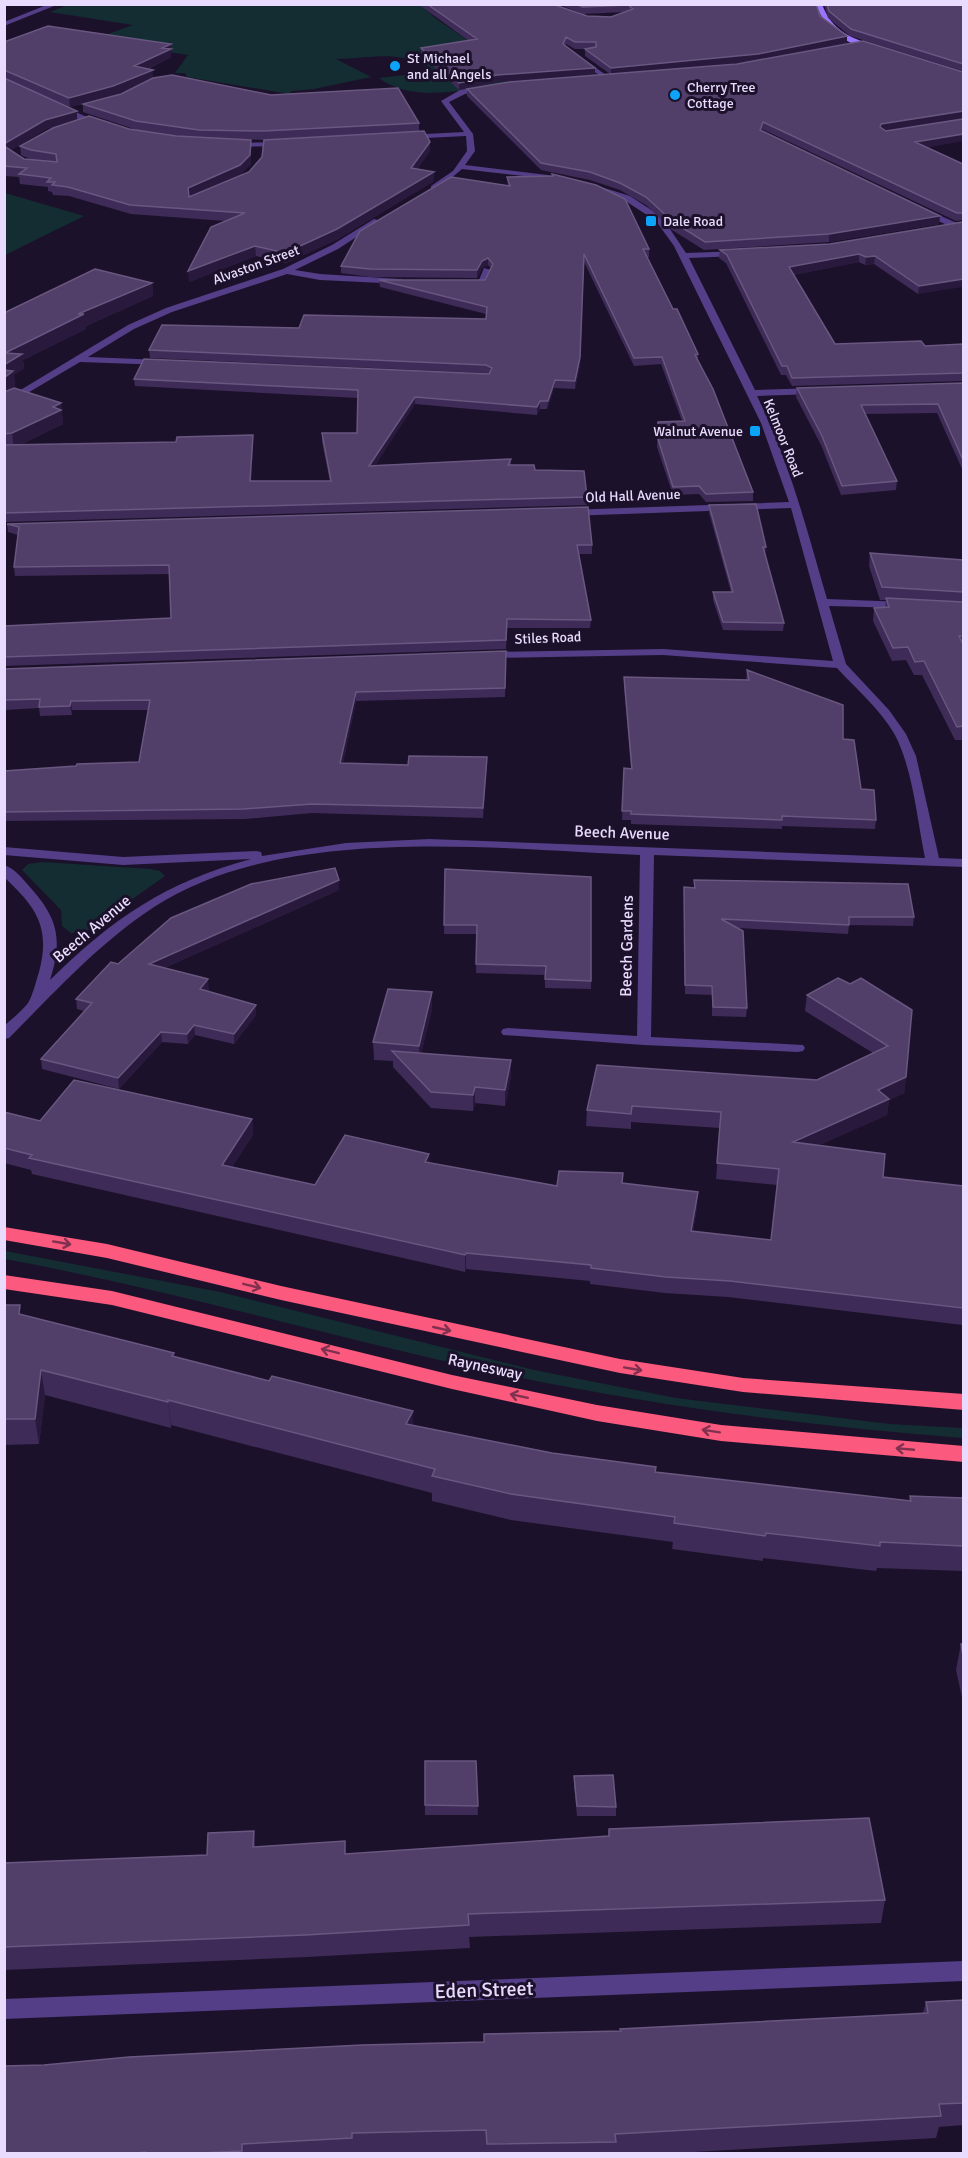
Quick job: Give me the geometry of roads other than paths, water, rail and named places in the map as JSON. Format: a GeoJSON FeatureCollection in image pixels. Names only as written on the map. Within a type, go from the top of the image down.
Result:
{"type":"FeatureCollection","features":[{"type":"Feature","properties":{"kind":"highway","name":"Raynesway"},"geometry":{"type":"LineString","coordinates":[[4,1233],[108,1251],[303,1298],[620,1366],[743,1385],[963,1402]]}},
{"type":"Feature","properties":{"kind":"highway","name":"Raynesway"},"geometry":{"type":"LineString","coordinates":[[4,1282],[112,1298],[452,1382],[597,1413],[721,1433],[963,1454]]}},
{"type":"Feature","properties":{"kind":"street"},"geometry":{"type":"LineString","coordinates":[[4,24],[56,4]]}},
{"type":"Feature","properties":{"kind":"street"},"geometry":{"type":"LineString","coordinates":[[819,4],[823,20],[838,34],[885,51]]}},
{"type":"Feature","properties":{"kind":"street"},"geometry":{"type":"LineString","coordinates":[[850,48],[863,44]]}},
{"type":"Feature","properties":{"kind":"street"},"geometry":{"type":"LineString","coordinates":[[582,52],[572,53],[612,78],[597,80]]}},
{"type":"Feature","properties":{"kind":"street"},"geometry":{"type":"LineString","coordinates":[[428,192],[461,167],[471,151],[469,134],[445,104],[449,97],[458,93],[498,87]]}},
{"type":"Feature","properties":{"kind":"street"},"geometry":{"type":"LineString","coordinates":[[52,104],[113,129]]}},
{"type":"Feature","properties":{"kind":"street"},"geometry":{"type":"LineString","coordinates":[[70,111],[81,109]]}},
{"type":"Feature","properties":{"kind":"street"},"geometry":{"type":"LineString","coordinates":[[72,126],[90,121]]}},
{"type":"Feature","properties":{"kind":"street"},"geometry":{"type":"LineString","coordinates":[[393,138],[469,134]]}},
{"type":"Feature","properties":{"kind":"street"},"geometry":{"type":"LineString","coordinates":[[228,145],[259,149],[290,143]]}},
{"type":"Feature","properties":{"kind":"street","name":"Kelmoor Road"},"geometry":{"type":"LineString","coordinates":[[461,167],[576,182],[615,193],[646,209],[671,234],[766,423],[795,505],[840,665],[885,713],[910,756],[933,863]]}},
{"type":"Feature","properties":{"kind":"street"},"geometry":{"type":"LineString","coordinates":[[913,206],[960,225]]}},
{"type":"Feature","properties":{"kind":"street","name":"Alvaston Street"},"geometry":{"type":"LineString","coordinates":[[4,404],[131,327],[169,310],[286,271],[335,247],[390,214]]}},
{"type":"Feature","properties":{"kind":"street"},"geometry":{"type":"LineString","coordinates":[[937,230],[960,225]]}},
{"type":"Feature","properties":{"kind":"street"},"geometry":{"type":"LineString","coordinates":[[684,256],[752,252]]}},
{"type":"Feature","properties":{"kind":"street"},"geometry":{"type":"LineString","coordinates":[[460,283],[482,283],[487,270]]}},
{"type":"Feature","properties":{"kind":"street"},"geometry":{"type":"LineString","coordinates":[[286,271],[360,281],[415,282]]}},
{"type":"Feature","properties":{"kind":"street"},"geometry":{"type":"LineString","coordinates":[[77,359],[171,364]]}},
{"type":"Feature","properties":{"kind":"street"},"geometry":{"type":"LineString","coordinates":[[750,393],[826,391]]}},
{"type":"Feature","properties":{"kind":"street","name":"Old Hall Avenue"},"geometry":{"type":"LineString","coordinates":[[560,513],[795,505]]}},
{"type":"Feature","properties":{"kind":"street"},"geometry":{"type":"LineString","coordinates":[[822,602],[916,606]]}},
{"type":"Feature","properties":{"kind":"street","name":"Stiles Road"},"geometry":{"type":"LineString","coordinates":[[472,656],[663,652],[840,665]]}},
{"type":"Feature","properties":{"kind":"street","name":"Beech Avenue"},"geometry":{"type":"LineString","coordinates":[[4,851],[123,861],[279,854],[352,845],[429,843],[963,863]]}},
{"type":"Feature","properties":{"kind":"street","name":"Beech Gardens"},"geometry":{"type":"LineString","coordinates":[[644,1041],[647,852]]}},
{"type":"Feature","properties":{"kind":"street","name":"Beech Avenue"},"geometry":{"type":"LineString","coordinates":[[4,1035],[117,927],[151,903],[190,883],[279,854]]}},
{"type":"Feature","properties":{"kind":"street","name":"Beech Avenue"},"geometry":{"type":"LineString","coordinates":[[4,869],[45,911],[50,928],[52,945],[47,971],[35,1004]]}},
{"type":"Feature","properties":{"kind":"street"},"geometry":{"type":"LineString","coordinates":[[508,1032],[798,1048]]}},
{"type":"Feature","properties":{"kind":"street","name":"Eden Street"},"geometry":{"type":"LineString","coordinates":[[4,2009],[963,1971]]}},
{"type":"Feature","properties":{"kind":"place","name":"St Michael and all Angels"},"geometry":{"type":"Point","coordinates":[395,66]}},
{"type":"Feature","properties":{"kind":"place","name":"Cherry Tree Cottage"},"geometry":{"type":"Point","coordinates":[675,95]}},
{"type":"Feature","properties":{"kind":"place","name":"Dale Road"},"geometry":{"type":"Point","coordinates":[651,221]}},
{"type":"Feature","properties":{"kind":"place","name":"Walnut Avenue"},"geometry":{"type":"Point","coordinates":[755,431]}}]}
